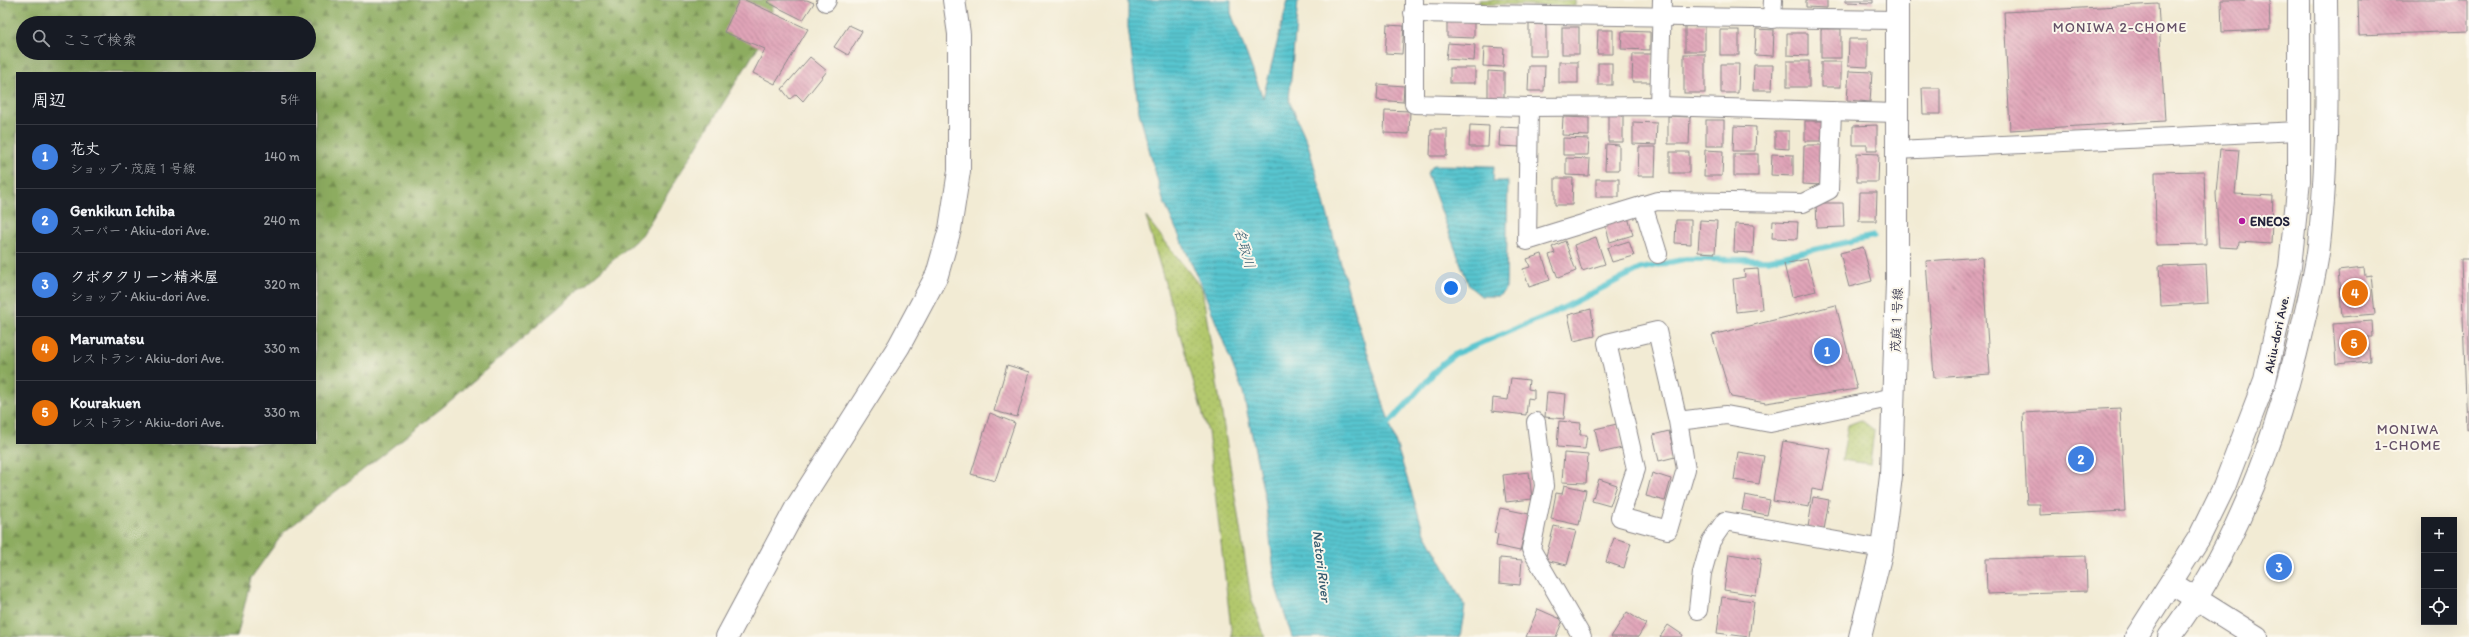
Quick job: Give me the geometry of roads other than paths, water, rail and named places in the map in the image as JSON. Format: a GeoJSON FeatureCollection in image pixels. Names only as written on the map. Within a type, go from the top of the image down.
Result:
{"type":"FeatureCollection","features":[{"type":"Feature","properties":{"kind":"main road"},"geometry":{"type":"LineString","coordinates":[[727,637],[796,508],[899,346],[937,275],[950,229],[959,171],[959,34],[954,0]]}},
{"type":"Feature","properties":{"kind":"main road","name":"Akiu-dori Ave."},"geometry":{"type":"LineString","coordinates":[[2136,637],[2198,538],[2224,487],[2265,380],[2290,267],[2299,181],[2299,0]]}},
{"type":"Feature","properties":{"kind":"main road","name":"Akiu-dori Ave."},"geometry":{"type":"LineString","coordinates":[[2169,637],[2195,599],[2228,545],[2257,476],[2291,374],[2310,294],[2319,246],[2324,190],[2327,105],[2326,0]]}},
{"type":"Feature","properties":{"kind":"main road","name":"茂庭１号線"},"geometry":{"type":"LineString","coordinates":[[1860,637],[1882,549],[1891,476],[1897,281],[1896,10]]}},
{"type":"Feature","properties":{"kind":"main road"},"geometry":{"type":"LineString","coordinates":[[2171,583],[2257,637]]}},
{"type":"Feature","properties":{"kind":"street"},"geometry":{"type":"LineString","coordinates":[[1772,19],[1773,0]]}},
{"type":"Feature","properties":{"kind":"street"},"geometry":{"type":"LineString","coordinates":[[1896,10],[1772,19],[1662,8],[1413,6],[1414,104],[1529,108],[1659,106],[1896,113]]}},
{"type":"Feature","properties":{"kind":"street"},"geometry":{"type":"LineString","coordinates":[[1659,106],[1662,8]]}},
{"type":"Feature","properties":{"kind":"street"},"geometry":{"type":"LineString","coordinates":[[1529,108],[1526,241],[1657,201],[1803,203],[1829,190],[1832,111]]}},
{"type":"Feature","properties":{"kind":"street"},"geometry":{"type":"LineString","coordinates":[[1896,150],[2300,131]]}},
{"type":"Feature","properties":{"kind":"street"},"geometry":{"type":"LineString","coordinates":[[1643,205],[1658,254]]}},
{"type":"Feature","properties":{"kind":"street"},"geometry":{"type":"LineString","coordinates":[[1657,332],[1678,421],[1686,469],[1668,530],[1620,516],[1636,470],[1607,342],[1657,332]]}},
{"type":"Feature","properties":{"kind":"street"},"geometry":{"type":"LineString","coordinates":[[1678,421],[1726,415],[1770,423],[1894,397]]}},
{"type":"Feature","properties":{"kind":"street"},"geometry":{"type":"LineString","coordinates":[[1536,422],[1544,486],[1531,549],[1582,637]]}},
{"type":"Feature","properties":{"kind":"street"},"geometry":{"type":"LineString","coordinates":[[1698,610],[1702,573],[1711,542],[1725,521],[1882,549]]}},
{"type":"Feature","properties":{"kind":"water"},"geometry":{"type":"Polygon","coordinates":[[[1128,0],[1231,0],[1231,13],[1263,98],[1288,0],[1298,0],[1289,100],[1308,144],[1352,304],[1423,529],[1465,606],[1460,637],[1292,637],[1276,587],[1265,499],[1243,392],[1203,289],[1163,200],[1139,112],[1128,27],[1128,0]]]}},
{"type":"Feature","properties":{"kind":"water"},"geometry":{"type":"Polygon","coordinates":[[[1434,165],[1494,166],[1493,181],[1508,181],[1506,289],[1499,296],[1481,296],[1469,286],[1427,173],[1434,165]]]}},
{"type":"Feature","properties":{"kind":"waterway"},"geometry":{"type":"LineString","coordinates":[[1384,429],[1442,364],[1455,354],[1551,314],[1640,269],[1685,259],[1768,260],[1874,236]]}},
{"type":"Feature","properties":{"kind":"place","name":"ENEOS"},"geometry":{"type":"Point","coordinates":[2242,221]}},
{"type":"Feature","properties":{"kind":"place","name":"Marumatsu"},"geometry":{"type":"Point","coordinates":[2355,293]}},
{"type":"Feature","properties":{"kind":"place","name":"Kourakuen"},"geometry":{"type":"Point","coordinates":[2354,343]}},
{"type":"Feature","properties":{"kind":"place","name":"花丈"},"geometry":{"type":"Point","coordinates":[1827,351]}},
{"type":"Feature","properties":{"kind":"place","name":"Genkikun Ichiba"},"geometry":{"type":"Point","coordinates":[2081,459]}},
{"type":"Feature","properties":{"kind":"place","name":"クボタクリーン精米屋"},"geometry":{"type":"Point","coordinates":[2279,567]}},
{"type":"Feature","properties":{"kind":"district","name":"MONIWA 2-CHOME"},"geometry":{"type":"Point","coordinates":[2120,27]}},
{"type":"Feature","properties":{"kind":"district","name":"MONIWA 1-CHOME"},"geometry":{"type":"Point","coordinates":[2408,438]}},
{"type":"Feature","properties":{"kind":"water label","name":"名取川"},"geometry":{"type":"Point","coordinates":[1245,248]}},
{"type":"Feature","properties":{"kind":"water label","name":"Natori River"},"geometry":{"type":"Point","coordinates":[1322,566]}}]}
